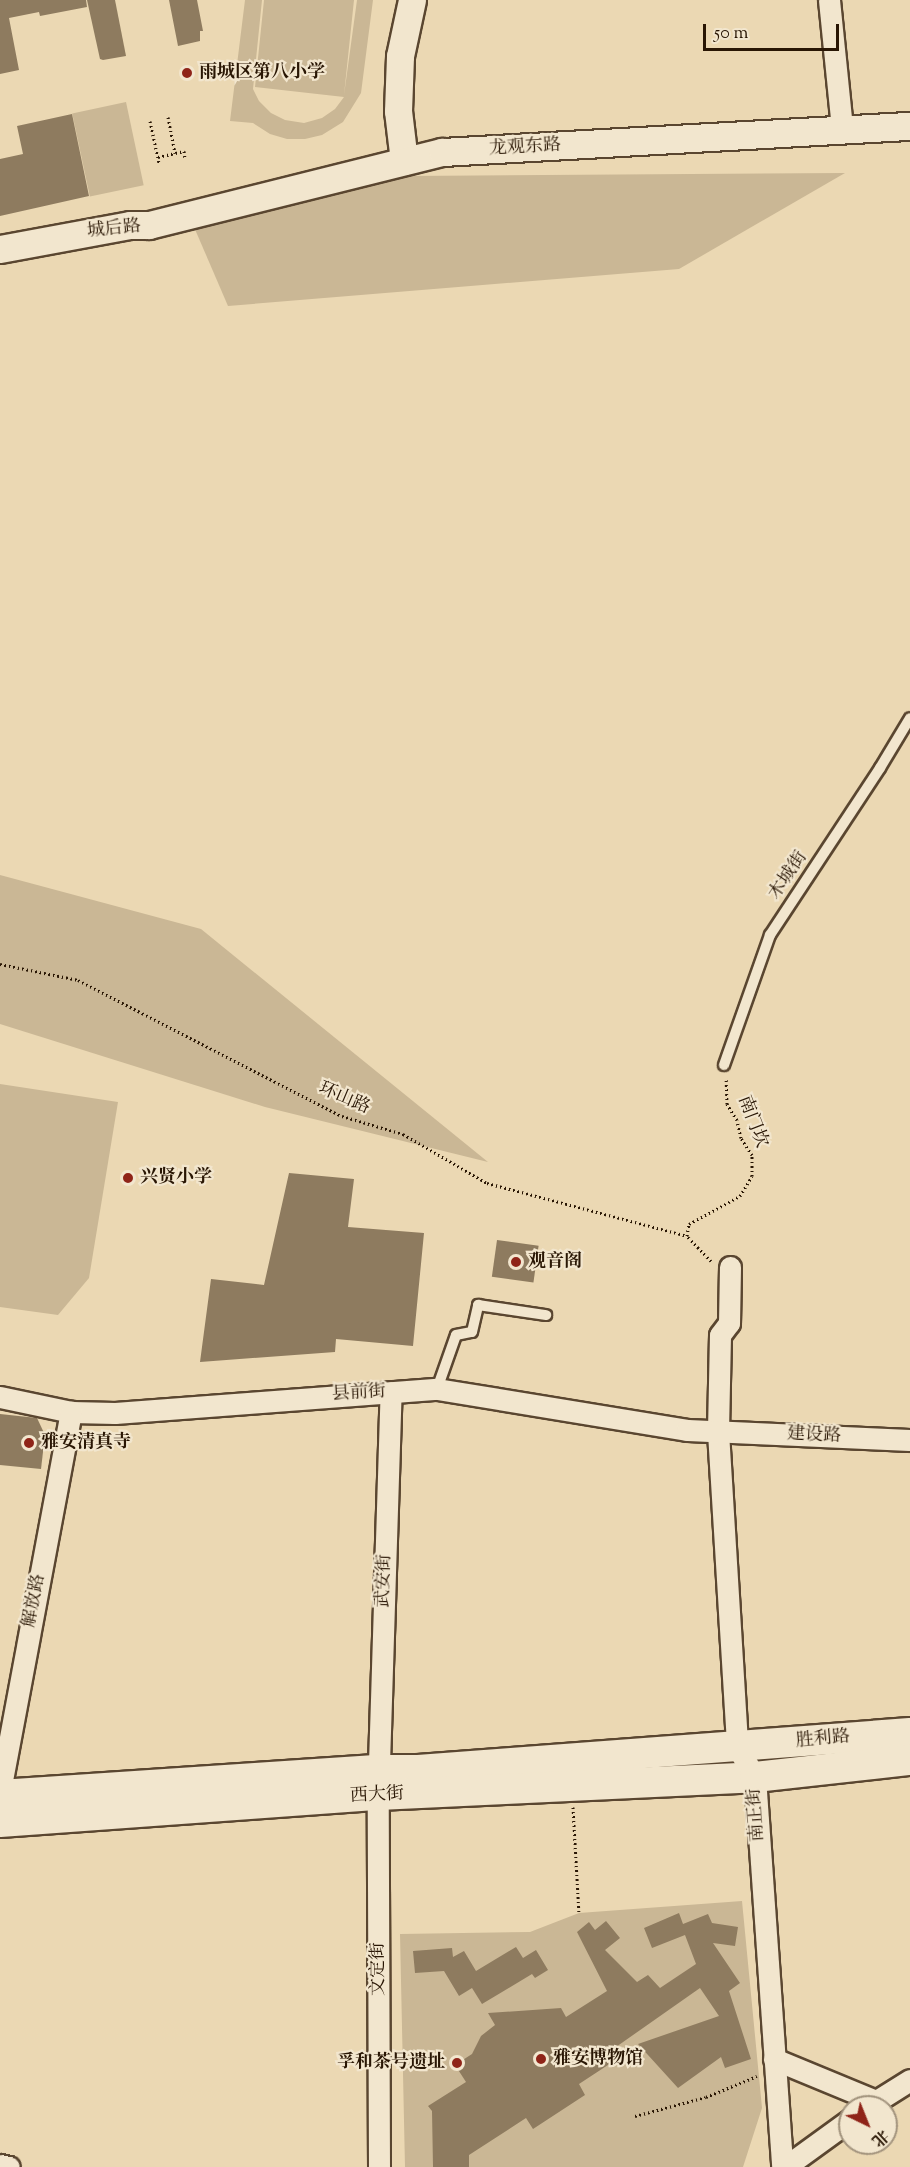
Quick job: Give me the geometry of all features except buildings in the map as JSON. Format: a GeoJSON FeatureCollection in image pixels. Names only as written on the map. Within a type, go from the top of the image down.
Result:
{"type":"FeatureCollection","features":[{"type":"Feature","properties":{"kind":"main road","name":"胜利路"},"geometry":{"type":"LineString","coordinates":[[737,1747],[910,1733]]}},
{"type":"Feature","properties":{"kind":"main road","name":"西大街"},"geometry":{"type":"LineString","coordinates":[[0,1822],[379,1783],[418,1770],[737,1747]]}},
{"type":"Feature","properties":{"kind":"main road","name":"胜利路"},"geometry":{"type":"LineString","coordinates":[[755,1777],[910,1760]]}},
{"type":"Feature","properties":{"kind":"main road","name":"西大街"},"geometry":{"type":"LineString","coordinates":[[0,1793],[379,1783],[572,1788],[755,1777]]}},
{"type":"Feature","properties":{"kind":"street"},"geometry":{"type":"LineString","coordinates":[[404,161],[398,111],[400,56],[412,0]]}},
{"type":"Feature","properties":{"kind":"street"},"geometry":{"type":"LineString","coordinates":[[829,0],[842,129]]}},
{"type":"Feature","properties":{"kind":"street","name":"龙观东路"},"geometry":{"type":"LineString","coordinates":[[149,225],[442,152],[910,126]]}},
{"type":"Feature","properties":{"kind":"street","name":"城后路"},"geometry":{"type":"LineString","coordinates":[[0,249],[130,225],[149,225]]}},
{"type":"Feature","properties":{"kind":"street","name":"城后路"},"geometry":{"type":"LineString","coordinates":[[0,264],[132,238],[149,225]]}},
{"type":"Feature","properties":{"kind":"street","name":"南正街"},"geometry":{"type":"LineString","coordinates":[[724,1268],[729,1323],[720,1335],[718,1431],[737,1747],[755,1777],[774,2059],[784,2167]]}},
{"type":"Feature","properties":{"kind":"street","name":"县前街"},"geometry":{"type":"LineString","coordinates":[[0,1397],[71,1412],[115,1413],[437,1389],[687,1430],[718,1431]]}},
{"type":"Feature","properties":{"kind":"street","name":"武安街"},"geometry":{"type":"LineString","coordinates":[[379,1783],[391,1392]]}},
{"type":"Feature","properties":{"kind":"street","name":"解放路"},"geometry":{"type":"LineString","coordinates":[[0,1793],[71,1412]]}},
{"type":"Feature","properties":{"kind":"street","name":"建设路"},"geometry":{"type":"LineString","coordinates":[[718,1431],[910,1440]]}},
{"type":"Feature","properties":{"kind":"street","name":"文定街"},"geometry":{"type":"LineString","coordinates":[[379,1783],[379,2167]]}},
{"type":"Feature","properties":{"kind":"street"},"geometry":{"type":"LineString","coordinates":[[774,2059],[852,2095]]}},
{"type":"Feature","properties":{"kind":"street"},"geometry":{"type":"LineString","coordinates":[[886,2095],[910,2080]]}},
{"type":"Feature","properties":{"kind":"street"},"geometry":{"type":"LineString","coordinates":[[784,2167],[838,2129]]}},
{"type":"Feature","properties":{"kind":"street"},"geometry":{"type":"LineString","coordinates":[[0,2165],[9,2167]]}},
{"type":"Feature","properties":{"kind":"lane","name":"木城街"},"geometry":{"type":"LineString","coordinates":[[724,1065],[770,935],[880,768],[910,718]]}},
{"type":"Feature","properties":{"kind":"lane"},"geometry":{"type":"LineString","coordinates":[[437,1389],[456,1335],[471,1332],[478,1305],[546,1315]]}},
{"type":"Feature","properties":{"kind":"path"},"geometry":{"type":"LineString","coordinates":[[168,117],[175,153]]}},
{"type":"Feature","properties":{"kind":"path"},"geometry":{"type":"LineString","coordinates":[[150,121],[159,163]]}},
{"type":"Feature","properties":{"kind":"path"},"geometry":{"type":"LineString","coordinates":[[158,157],[184,151],[185,158]]}},
{"type":"Feature","properties":{"kind":"path","name":"环山路"},"geometry":{"type":"LineString","coordinates":[[0,964],[78,980],[342,1116],[403,1134],[487,1184],[687,1236]]}},
{"type":"Feature","properties":{"kind":"path","name":"南门坎"},"geometry":{"type":"LineString","coordinates":[[687,1236],[689,1224],[740,1196],[752,1176],[752,1155],[741,1138],[736,1120],[727,1104],[724,1065]]}},
{"type":"Feature","properties":{"kind":"path"},"geometry":{"type":"LineString","coordinates":[[687,1236],[724,1268]]}},
{"type":"Feature","properties":{"kind":"path"},"geometry":{"type":"LineString","coordinates":[[572,1788],[579,1913]]}},
{"type":"Feature","properties":{"kind":"path"},"geometry":{"type":"LineString","coordinates":[[635,2116],[706,2097],[759,2076]]}},
{"type":"Feature","properties":{"kind":"shaded area"},"geometry":{"type":"Polygon","coordinates":[[[245,0],[262,0],[253,89],[259,101],[271,113],[285,120],[304,123],[322,118],[335,109],[344,97],[255,87],[264,0],[354,0],[344,95],[357,0],[373,0],[361,93],[343,122],[322,135],[305,139],[287,139],[270,134],[253,123],[230,121],[245,0]]]}},
{"type":"Feature","properties":{"kind":"shaded area"},"geometry":{"type":"Polygon","coordinates":[[[126,102],[144,185],[90,197],[72,113],[126,102]]]}},
{"type":"Feature","properties":{"kind":"shaded area"},"geometry":{"type":"Polygon","coordinates":[[[845,173],[679,269],[228,306],[194,227],[408,176],[845,173]]]}},
{"type":"Feature","properties":{"kind":"shaded area"},"geometry":{"type":"Polygon","coordinates":[[[0,875],[201,929],[488,1162],[265,1107],[0,1024],[0,875]]]}},
{"type":"Feature","properties":{"kind":"shaded area"},"geometry":{"type":"Polygon","coordinates":[[[0,1084],[118,1102],[89,1278],[58,1315],[0,1307],[0,1084]]]}},
{"type":"Feature","properties":{"kind":"shaded area"},"geometry":{"type":"Polygon","coordinates":[[[742,1901],[762,2108],[743,2167],[405,2167],[400,1934],[530,1932],[579,1913],[742,1901]]]}},
{"type":"Feature","properties":{"kind":"place","name":"雨城区第八小学"},"geometry":{"type":"Point","coordinates":[187,73]}},
{"type":"Feature","properties":{"kind":"place","name":"兴贤小学"},"geometry":{"type":"Point","coordinates":[128,1178]}},
{"type":"Feature","properties":{"kind":"place","name":"观音阁"},"geometry":{"type":"Point","coordinates":[516,1262]}},
{"type":"Feature","properties":{"kind":"place","name":"雅安清真寺"},"geometry":{"type":"Point","coordinates":[29,1443]}},
{"type":"Feature","properties":{"kind":"place","name":"雅安博物馆"},"geometry":{"type":"Point","coordinates":[541,2059]}},
{"type":"Feature","properties":{"kind":"place","name":"孚和茶号遗址"},"geometry":{"type":"Point","coordinates":[457,2063]}}]}
